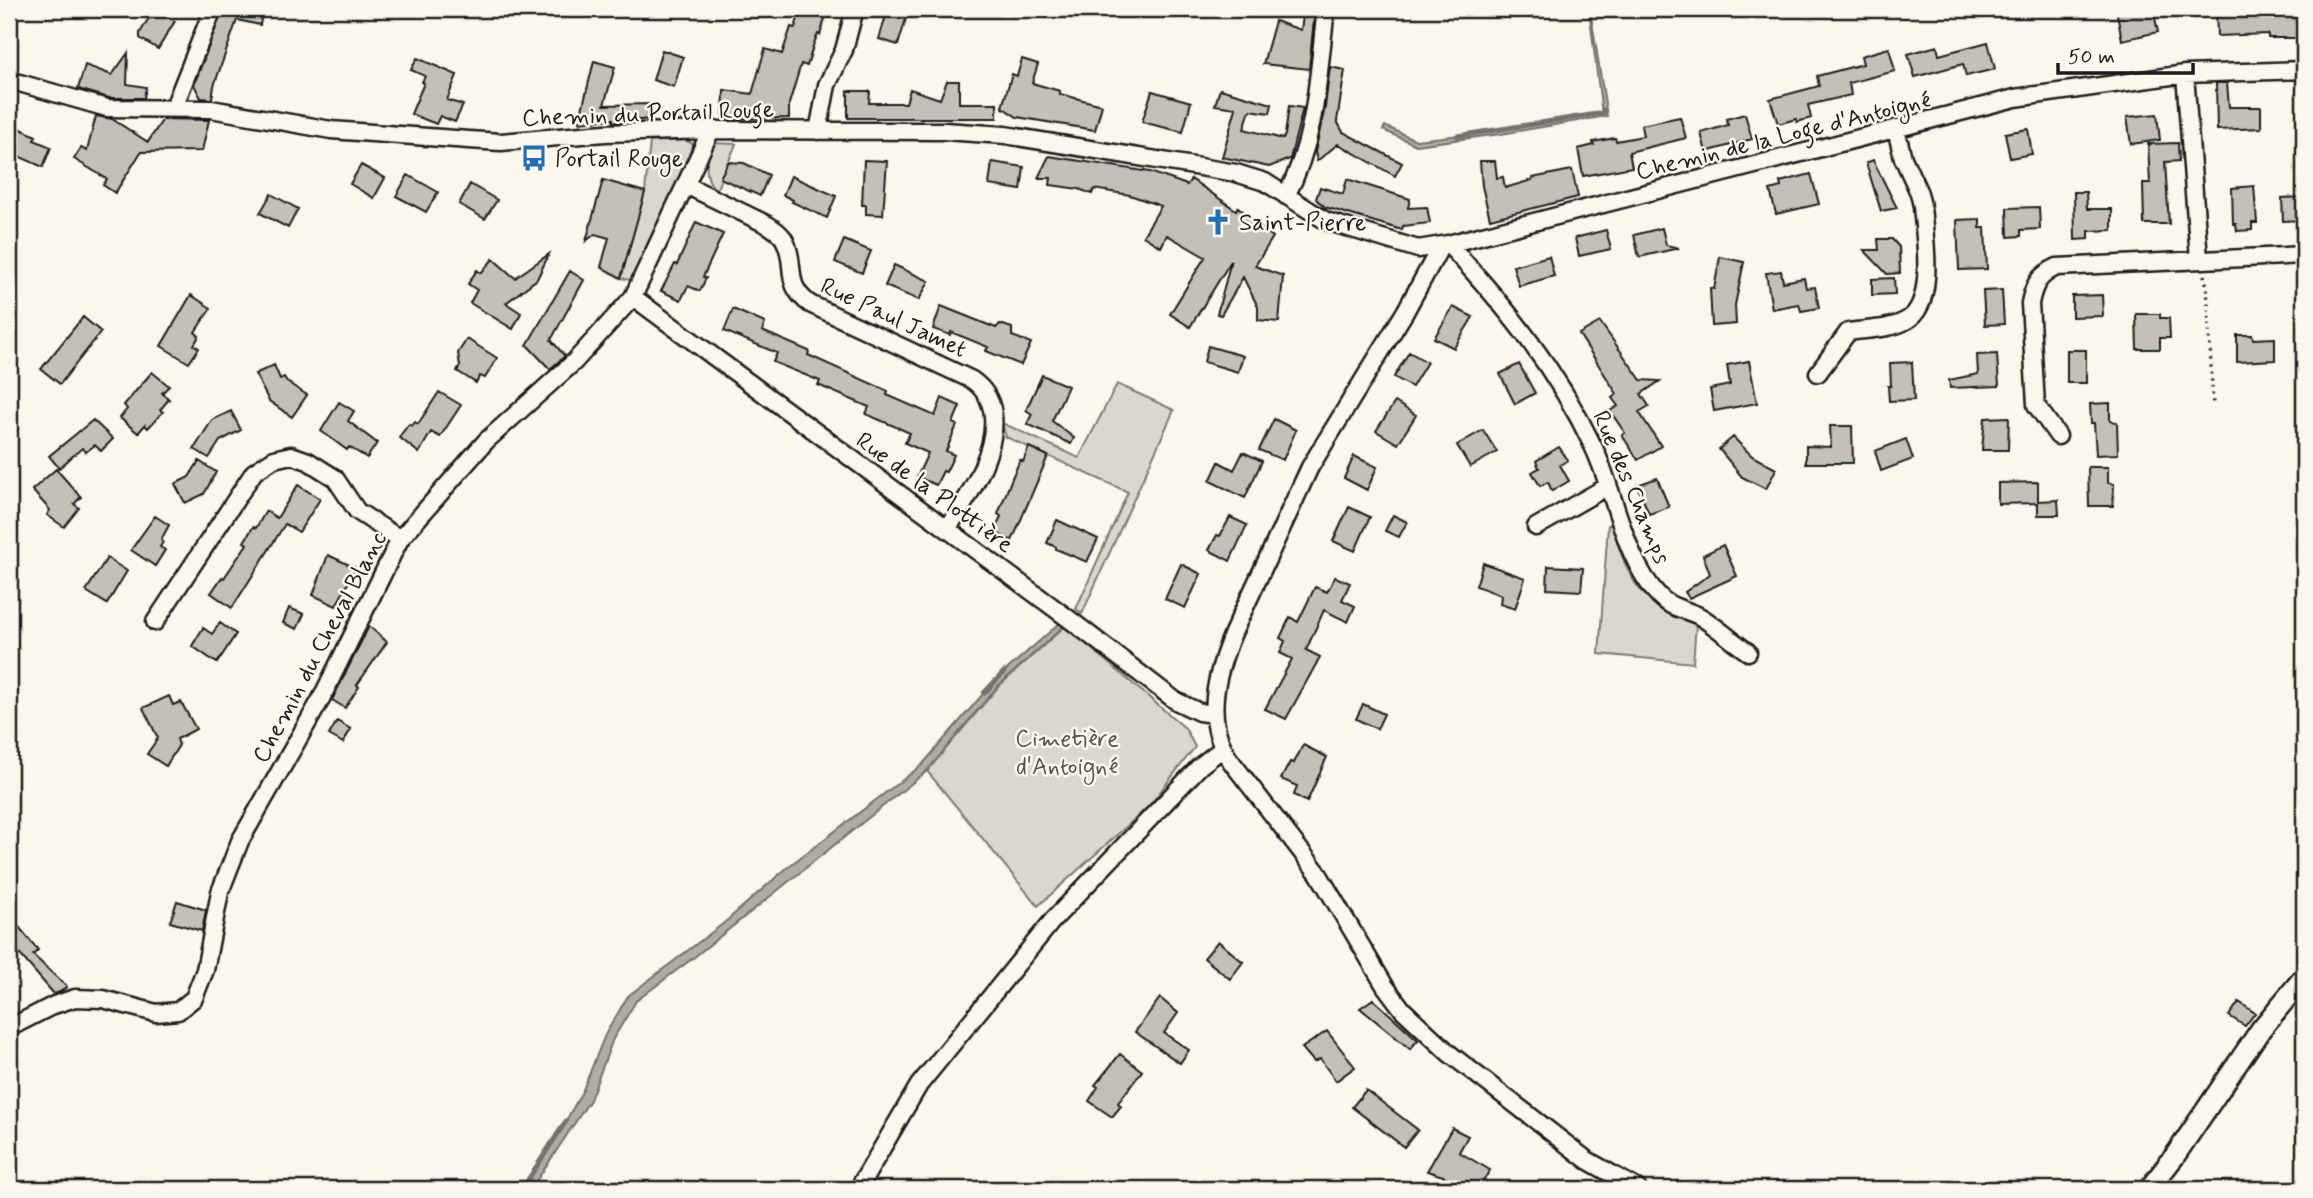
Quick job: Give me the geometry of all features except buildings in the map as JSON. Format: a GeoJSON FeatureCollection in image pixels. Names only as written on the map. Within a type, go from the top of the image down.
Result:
{"type":"FeatureCollection","features":[{"type":"Feature","properties":{"kind":"street"},"geometry":{"type":"LineString","coordinates":[[174,107],[213,9]]}},
{"type":"Feature","properties":{"kind":"street"},"geometry":{"type":"LineString","coordinates":[[818,131],[827,85],[844,50],[855,9]]}},
{"type":"Feature","properties":{"kind":"street"},"geometry":{"type":"LineString","coordinates":[[1286,196],[1296,176],[1313,121],[1326,9]]}},
{"type":"Feature","properties":{"kind":"street","name":"Chemin de la Loge d'Antoigné"},"geometry":{"type":"LineString","coordinates":[[1286,196],[1326,220],[1418,249],[1444,245],[2015,99],[2185,74],[2304,70]]}},
{"type":"Feature","properties":{"kind":"street"},"geometry":{"type":"LineString","coordinates":[[2185,74],[2199,259]]}},
{"type":"Feature","properties":{"kind":"street","name":"Chemin du Portail Rouge"},"geometry":{"type":"LineString","coordinates":[[9,80],[107,108],[211,109],[331,130],[490,141],[605,133],[711,130],[944,131],[1005,135],[1236,173],[1265,182],[1286,196]]}},
{"type":"Feature","properties":{"kind":"street"},"geometry":{"type":"LineString","coordinates":[[1818,373],[1848,332],[1899,323],[1909,319],[1922,305],[1926,287],[1922,206],[1903,158],[1896,129]]}},
{"type":"Feature","properties":{"kind":"street","name":"Chemin du Cheval Blanc"},"geometry":{"type":"LineString","coordinates":[[9,1028],[54,1004],[75,998],[103,999],[156,1013],[178,1011],[194,998],[205,970],[220,892],[240,841],[320,701],[400,539],[486,441],[574,362],[633,297],[711,130]]}},
{"type":"Feature","properties":{"kind":"street","name":"Rue Paul Jamet"},"geometry":{"type":"LineString","coordinates":[[686,185],[778,232],[785,241],[795,289],[801,298],[982,386],[991,406],[992,441],[971,493],[947,529]]}},
{"type":"Feature","properties":{"kind":"street"},"geometry":{"type":"LineString","coordinates":[[1444,245],[1310,467],[1222,659],[1215,690],[1216,732],[1223,748],[1318,873],[1385,986],[1403,1010],[1450,1054],[1587,1160],[1639,1189]]}},
{"type":"Feature","properties":{"kind":"street","name":"Rue des Champs"},"geometry":{"type":"LineString","coordinates":[[1444,245],[1514,320],[1544,360],[1572,406],[1594,448],[1637,565],[1648,583],[1661,598],[1676,609],[1700,616],[1748,652]]}},
{"type":"Feature","properties":{"kind":"street"},"geometry":{"type":"LineString","coordinates":[[2058,436],[2036,405],[2030,303],[2033,287],[2042,274],[2057,267],[2304,254]]}},
{"type":"Feature","properties":{"kind":"street","name":"Rue de la Plottière"},"geometry":{"type":"LineString","coordinates":[[633,297],[1176,701],[1199,712],[1214,715]]}},
{"type":"Feature","properties":{"kind":"street"},"geometry":{"type":"LineString","coordinates":[[155,622],[254,472],[274,459],[291,455],[309,461],[335,478],[357,511],[400,539]]}},
{"type":"Feature","properties":{"kind":"street"},"geometry":{"type":"LineString","coordinates":[[1536,527],[1608,486]]}},
{"type":"Feature","properties":{"kind":"street"},"geometry":{"type":"LineString","coordinates":[[858,1189],[919,1085],[1053,920],[1200,766],[1223,748]]}},
{"type":"Feature","properties":{"kind":"street"},"geometry":{"type":"LineString","coordinates":[[2149,1189],[2174,1157],[2261,1029],[2304,977]]}},
{"type":"Feature","properties":{"kind":"path"},"geometry":{"type":"LineString","coordinates":[[2199,259],[2207,286],[2213,407]]}},
{"type":"Feature","properties":{"kind":"green space"},"geometry":{"type":"Polygon","coordinates":[[[685,140],[693,144],[694,150],[636,276],[630,280],[621,278],[645,192],[650,142],[685,140]]]}},
{"type":"Feature","properties":{"kind":"green space"},"geometry":{"type":"Polygon","coordinates":[[[713,143],[736,144],[716,191],[707,174],[713,143]]]}},
{"type":"Feature","properties":{"kind":"green space"},"geometry":{"type":"Polygon","coordinates":[[[1117,384],[1174,410],[1082,614],[1076,609],[1128,492],[1006,437],[1002,423],[1079,458],[1117,384]]]}},
{"type":"Feature","properties":{"kind":"green space"},"geometry":{"type":"Polygon","coordinates":[[[1608,525],[1612,525],[1624,561],[1639,588],[1661,609],[1696,624],[1693,663],[1599,654],[1608,525]]]}},
{"type":"Feature","properties":{"kind":"green space","name":"Cimetière d'Antoigné"},"geometry":{"type":"Polygon","coordinates":[[[1065,626],[1185,728],[1195,747],[1149,806],[1038,906],[927,771],[998,687],[1065,626]]]}},
{"type":"Feature","properties":{"kind":"shaded area"},"geometry":{"type":"Polygon","coordinates":[[[1589,9],[1607,116],[1416,145],[1383,130],[1385,126],[1416,140],[1602,114],[1589,9]]]}},
{"type":"Feature","properties":{"kind":"shaded area"},"geometry":{"type":"Polygon","coordinates":[[[1061,622],[1065,625],[996,688],[927,771],[636,1001],[613,1039],[590,1100],[531,1189],[522,1189],[555,1140],[582,1092],[605,1035],[628,996],[724,923],[789,866],[922,765],[995,680],[1061,622]]]}},
{"type":"Feature","properties":{"kind":"waterway"},"geometry":{"type":"LineString","coordinates":[[1457,136],[1603,113],[1603,110]]}},
{"type":"Feature","properties":{"kind":"waterway"},"geometry":{"type":"LineString","coordinates":[[984,693],[1004,672]]}},
{"type":"Feature","properties":{"kind":"waterway"},"geometry":{"type":"LineString","coordinates":[[522,1189],[566,1121]]}},
{"type":"Feature","properties":{"kind":"place","name":"Portail Rouge"},"geometry":{"type":"Point","coordinates":[534,158]}},
{"type":"Feature","properties":{"kind":"place","name":"Saint-Pierre"},"geometry":{"type":"Point","coordinates":[1218,222]}}]}
